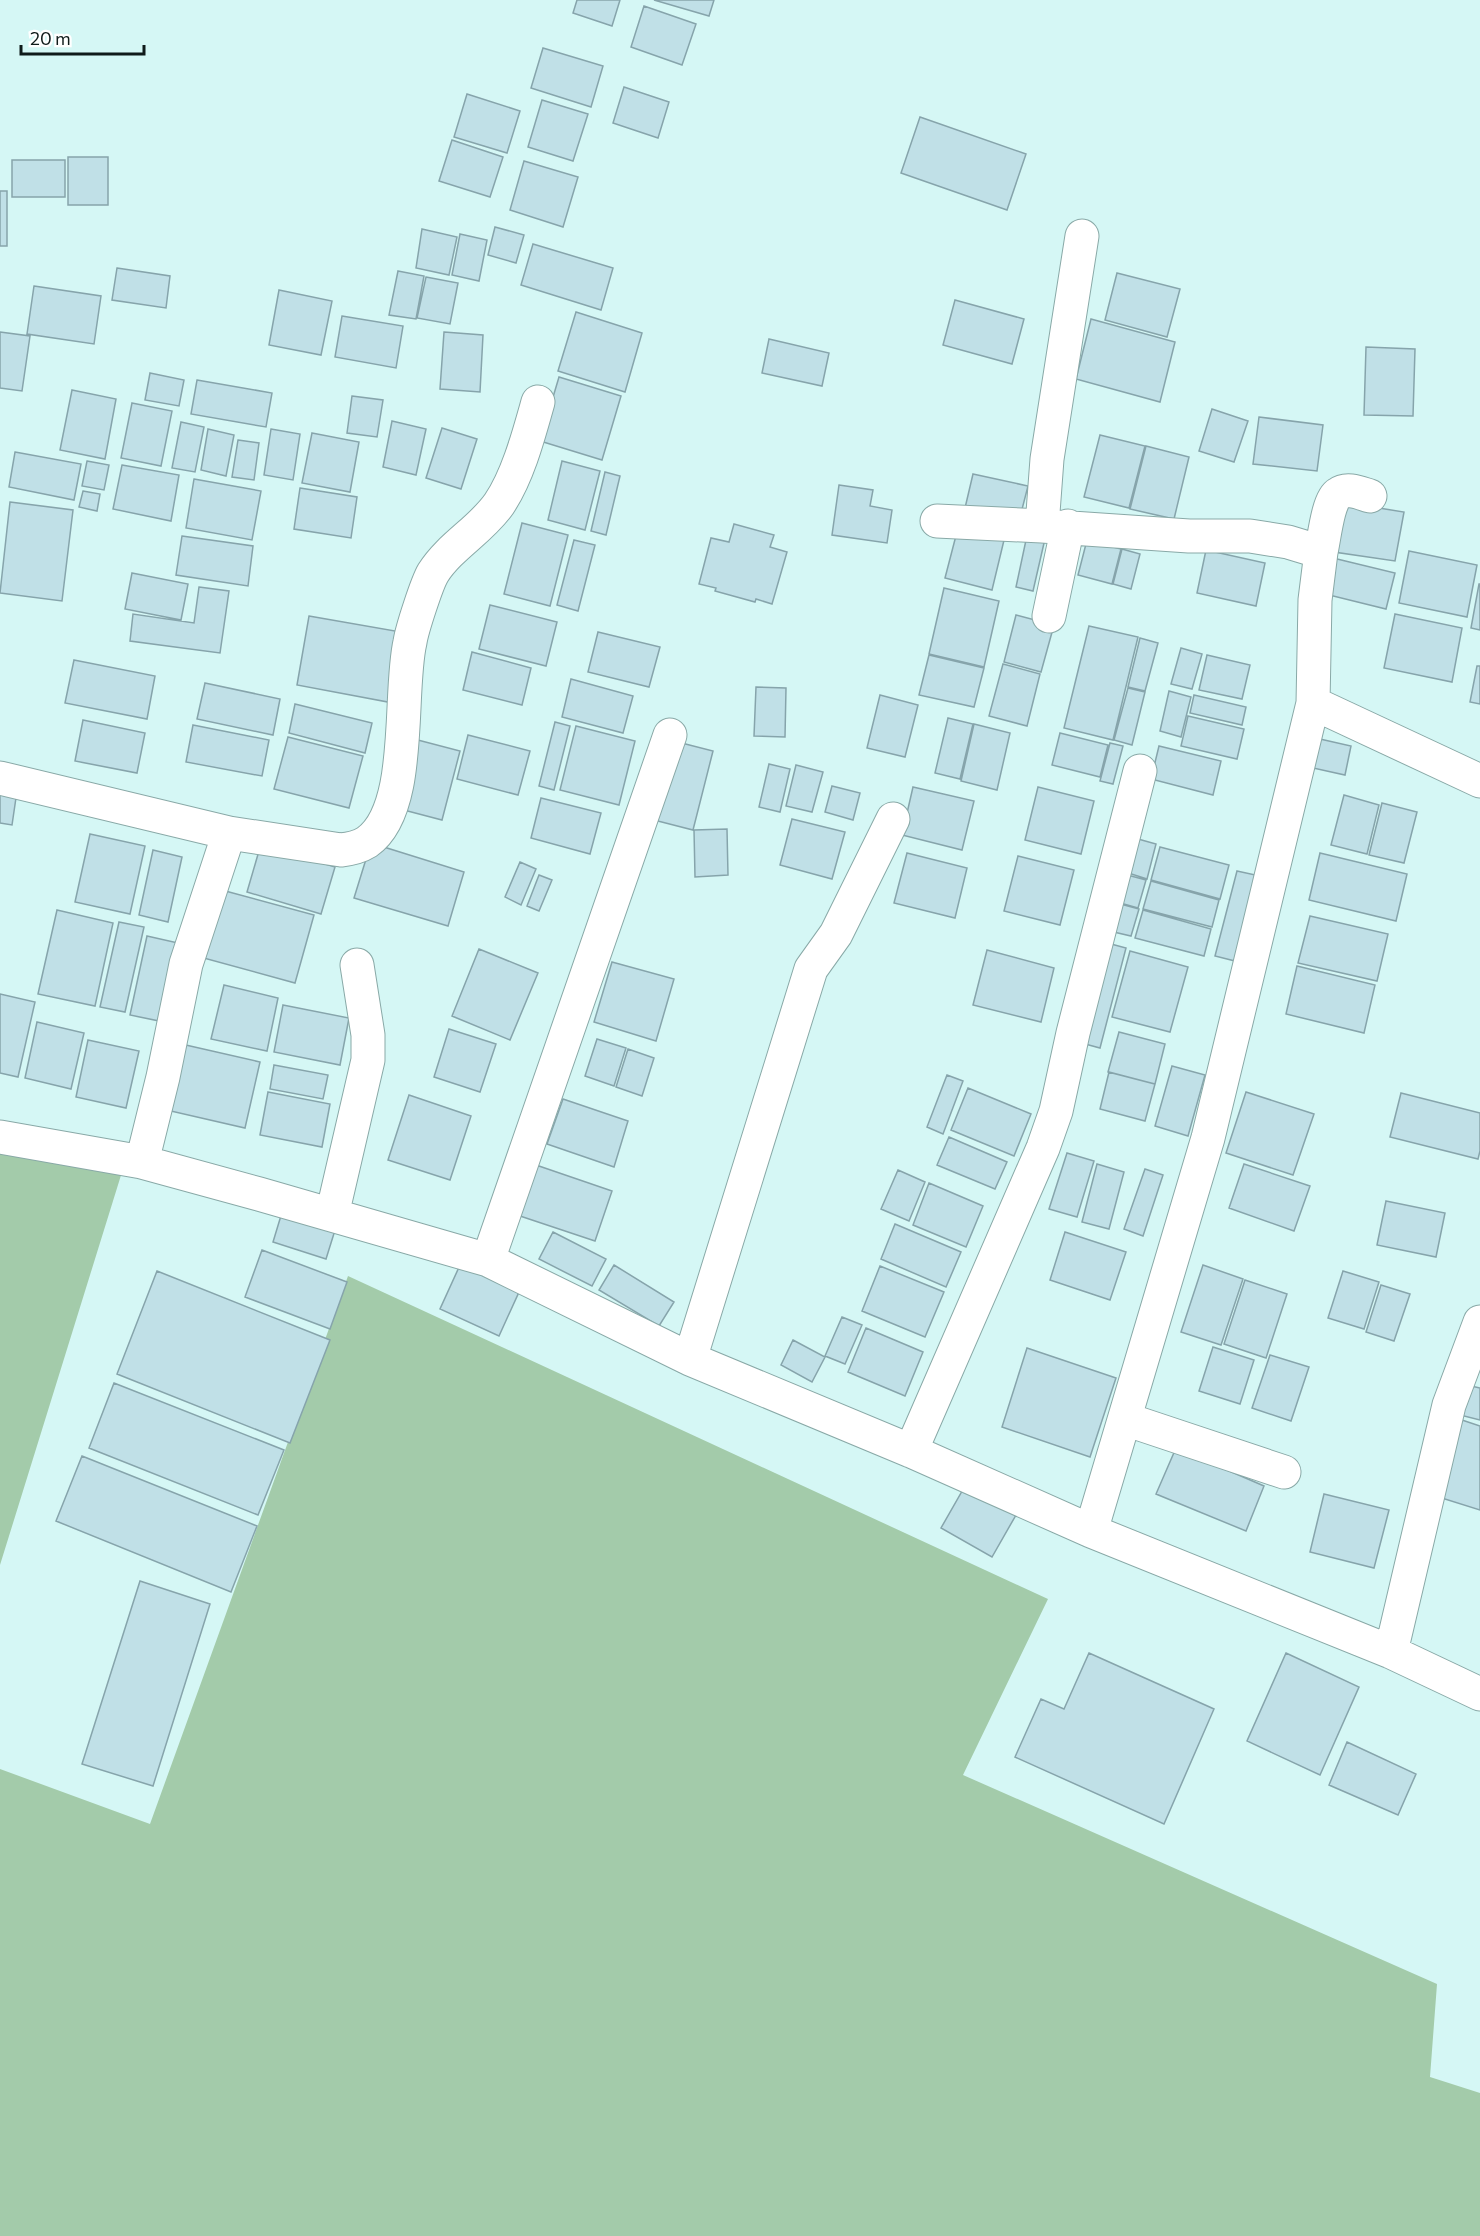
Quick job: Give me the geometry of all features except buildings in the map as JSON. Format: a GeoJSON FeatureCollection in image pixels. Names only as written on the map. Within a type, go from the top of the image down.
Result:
{"type":"FeatureCollection","features":[{"type":"Feature","properties":{"kind":"street"},"geometry":{"type":"LineString","coordinates":[[1049,616],[1055,526],[1047,459],[1082,236]]}},
{"type":"Feature","properties":{"kind":"street"},"geometry":{"type":"LineString","coordinates":[[0,778],[229,832],[341,850],[368,842],[381,827],[391,808],[401,760],[410,642],[433,573],[500,503],[524,453],[538,402]]}},
{"type":"Feature","properties":{"kind":"street"},"geometry":{"type":"LineString","coordinates":[[1091,1531],[1208,1138],[1313,703],[1315,600],[1321,552],[1331,502],[1338,493],[1351,490],[1370,496]]}},
{"type":"Feature","properties":{"kind":"street"},"geometry":{"type":"LineString","coordinates":[[937,521],[1055,526],[1189,536],[1250,536],[1288,542],[1321,552]]}},
{"type":"Feature","properties":{"kind":"street"},"geometry":{"type":"LineString","coordinates":[[1313,703],[1480,781]]}},
{"type":"Feature","properties":{"kind":"street"},"geometry":{"type":"LineString","coordinates":[[488,1260],[670,735]]}},
{"type":"Feature","properties":{"kind":"street"},"geometry":{"type":"LineString","coordinates":[[911,1451],[1056,1111],[1073,1033],[1140,771]]}},
{"type":"Feature","properties":{"kind":"street"},"geometry":{"type":"LineString","coordinates":[[690,1359],[811,969],[837,934],[893,819]]}},
{"type":"Feature","properties":{"kind":"street"},"geometry":{"type":"LineString","coordinates":[[142,1162],[163,1077],[186,964],[229,832]]}},
{"type":"Feature","properties":{"kind":"street"},"geometry":{"type":"LineString","coordinates":[[332,1215],[368,1060],[368,1035],[357,965]]}},
{"type":"Feature","properties":{"kind":"street"},"geometry":{"type":"LineString","coordinates":[[0,1137],[142,1162],[488,1260],[690,1359],[911,1451],[1091,1531],[1392,1652],[1480,1694]]}},
{"type":"Feature","properties":{"kind":"street"},"geometry":{"type":"LineString","coordinates":[[1392,1652],[1449,1405],[1480,1322]]}},
{"type":"Feature","properties":{"kind":"street"},"geometry":{"type":"LineString","coordinates":[[1125,1419],[1284,1472]]}},
{"type":"Feature","properties":{"kind":"green space"},"geometry":{"type":"Polygon","coordinates":[[[0,1148],[122,1172],[0,1565],[0,1148]]]}},
{"type":"Feature","properties":{"kind":"green space"},"geometry":{"type":"Polygon","coordinates":[[[348,1276],[1048,1599],[963,1775],[1437,1984],[1430,2077],[1480,2093],[1480,2236],[0,2236],[0,1769],[150,1824],[348,1276]]]}}]}
